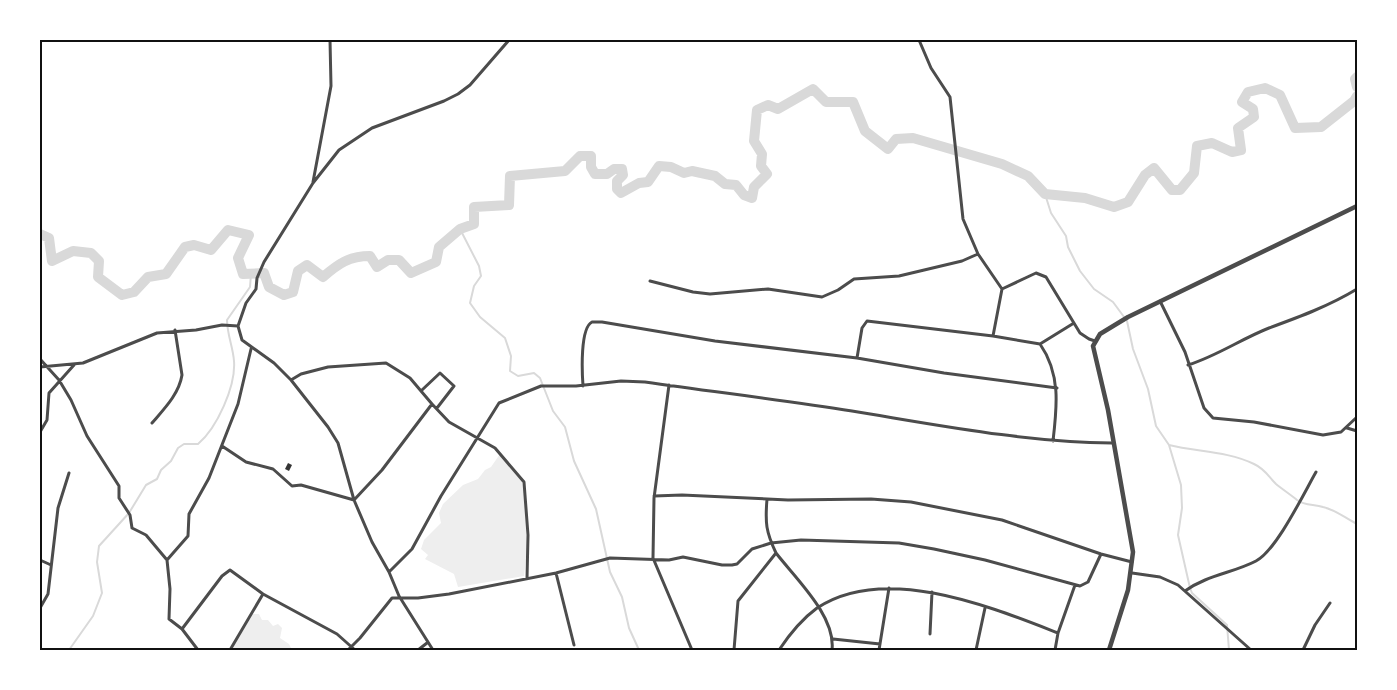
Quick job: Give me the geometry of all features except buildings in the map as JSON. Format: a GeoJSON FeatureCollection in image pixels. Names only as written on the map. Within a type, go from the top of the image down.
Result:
{"type":"FeatureCollection","features":[{"type":"Feature","properties":{"kind":"street"},"geometry":{"type":"LineString","coordinates":[[313,183],[331,86],[330,40]]}},
{"type":"Feature","properties":{"kind":"street"},"geometry":{"type":"LineString","coordinates":[[433,650],[399,596],[389,572],[372,542],[354,500],[338,443],[328,427],[291,380],[240,337],[238,326],[246,303],[256,289],[260,269],[313,183],[339,150],[359,135],[458,94],[470,85],[510,40]]}},
{"type":"Feature","properties":{"kind":"street"},"geometry":{"type":"LineString","coordinates":[[919,40],[931,68],[950,97],[962,219],[978,254],[1002,289],[993,336]]}},
{"type":"Feature","properties":{"kind":"street"},"geometry":{"type":"LineString","coordinates":[[1109,650],[1132,573],[1133,562],[1132,545],[1112,443],[1108,410],[1094,352],[1095,341],[1104,331],[1160,301],[1356,208]]}},
{"type":"Feature","properties":{"kind":"street"},"geometry":{"type":"LineString","coordinates":[[650,281],[693,292],[710,294],[768,289],[822,297],[838,290],[854,279],[899,276],[962,261],[978,254]]}},
{"type":"Feature","properties":{"kind":"street"},"geometry":{"type":"LineString","coordinates":[[1002,289],[1032,273],[1041,274],[1046,277],[1084,337],[1095,341]]}},
{"type":"Feature","properties":{"kind":"street"},"geometry":{"type":"LineString","coordinates":[[1188,364],[1208,359],[1269,328],[1325,306],[1357,289]]}},
{"type":"Feature","properties":{"kind":"street"},"geometry":{"type":"LineString","coordinates":[[1160,301],[1185,352],[1204,408],[1209,415],[1217,420],[1254,422],[1323,435],[1334,434],[1347,428],[1357,417]]}},
{"type":"Feature","properties":{"kind":"street"},"geometry":{"type":"LineString","coordinates":[[857,358],[862,328],[868,321],[993,336],[1040,344],[1074,323]]}},
{"type":"Feature","properties":{"kind":"street"},"geometry":{"type":"LineString","coordinates":[[583,386],[582,364],[585,329],[592,322],[605,322],[715,340],[857,358],[944,374],[1057,388]]}},
{"type":"Feature","properties":{"kind":"street"},"geometry":{"type":"LineString","coordinates":[[40,367],[46,365],[74,365],[149,335],[222,325],[238,326]]}},
{"type":"Feature","properties":{"kind":"street"},"geometry":{"type":"LineString","coordinates":[[152,422],[164,409],[181,382],[182,375],[175,330]]}},
{"type":"Feature","properties":{"kind":"street"},"geometry":{"type":"LineString","coordinates":[[1040,344],[1051,364],[1057,388],[1053,441]]}},
{"type":"Feature","properties":{"kind":"street"},"geometry":{"type":"LineString","coordinates":[[167,560],[187,538],[189,514],[209,478],[238,404],[251,348]]}},
{"type":"Feature","properties":{"kind":"street"},"geometry":{"type":"LineString","coordinates":[[40,359],[59,380],[74,404],[87,436],[119,486],[119,498],[130,515],[132,528],[146,534],[167,560],[170,589],[170,619],[182,629],[198,650]]}},
{"type":"Feature","properties":{"kind":"street"},"geometry":{"type":"LineString","coordinates":[[291,380],[304,372],[328,367],[382,363],[399,370],[422,390],[449,422],[495,448],[524,482],[528,534],[527,579]]}},
{"type":"Feature","properties":{"kind":"street"},"geometry":{"type":"LineString","coordinates":[[40,432],[46,420],[47,396],[74,365]]}},
{"type":"Feature","properties":{"kind":"street"},"geometry":{"type":"LineString","coordinates":[[422,390],[441,373],[454,386],[437,408]]}},
{"type":"Feature","properties":{"kind":"street"},"geometry":{"type":"LineString","coordinates":[[389,572],[412,549],[441,496],[499,403],[542,386],[583,386],[622,381],[669,385],[813,405],[985,433],[1053,441],[1112,443]]}},
{"type":"Feature","properties":{"kind":"street"},"geometry":{"type":"LineString","coordinates":[[669,385],[654,496],[653,558],[692,650]]}},
{"type":"Feature","properties":{"kind":"street"},"geometry":{"type":"LineString","coordinates":[[354,500],[382,470],[432,404]]}},
{"type":"Feature","properties":{"kind":"street"},"geometry":{"type":"LineString","coordinates":[[1347,428],[1357,431]]}},
{"type":"Feature","properties":{"kind":"street"},"geometry":{"type":"LineString","coordinates":[[222,446],[246,462],[273,469],[292,486],[301,485],[354,500]]}},
{"type":"Feature","properties":{"kind":"street"},"geometry":{"type":"LineString","coordinates":[[1185,591],[1206,578],[1250,564],[1265,556],[1316,472]]}},
{"type":"Feature","properties":{"kind":"street"},"geometry":{"type":"LineString","coordinates":[[40,608],[48,594],[59,502],[69,473]]}},
{"type":"Feature","properties":{"kind":"street"},"geometry":{"type":"LineString","coordinates":[[654,496],[871,499],[911,502],[1002,520],[1101,554],[1133,562]]}},
{"type":"Feature","properties":{"kind":"street"},"geometry":{"type":"LineString","coordinates":[[767,499],[765,526],[771,543],[776,553],[829,625],[833,639],[832,650]]}},
{"type":"Feature","properties":{"kind":"street"},"geometry":{"type":"LineString","coordinates":[[348,650],[360,638],[387,601],[399,596],[429,597],[556,574],[607,558],[669,560],[684,557],[722,566],[737,564],[752,549],[771,543],[801,540],[899,543],[985,560],[1075,585],[1085,585],[1101,554]]}},
{"type":"Feature","properties":{"kind":"street"},"geometry":{"type":"LineString","coordinates":[[734,650],[738,601],[776,553]]}},
{"type":"Feature","properties":{"kind":"street"},"geometry":{"type":"LineString","coordinates":[[40,560],[51,565]]}},
{"type":"Feature","properties":{"kind":"street"},"geometry":{"type":"LineString","coordinates":[[182,629],[228,570],[234,571],[263,594],[313,621],[352,646],[355,650]]}},
{"type":"Feature","properties":{"kind":"street"},"geometry":{"type":"LineString","coordinates":[[1132,573],[1160,576],[1178,584],[1251,650]]}},
{"type":"Feature","properties":{"kind":"street"},"geometry":{"type":"LineString","coordinates":[[556,574],[574,645]]}},
{"type":"Feature","properties":{"kind":"street"},"geometry":{"type":"LineString","coordinates":[[1056,650],[1058,633],[1075,585]]}},
{"type":"Feature","properties":{"kind":"street"},"geometry":{"type":"LineString","coordinates":[[779,650],[792,632],[818,608],[846,596],[890,588],[932,592],[1058,633]]}},
{"type":"Feature","properties":{"kind":"street"},"geometry":{"type":"LineString","coordinates":[[879,650],[890,588]]}},
{"type":"Feature","properties":{"kind":"street"},"geometry":{"type":"LineString","coordinates":[[930,634],[932,592]]}},
{"type":"Feature","properties":{"kind":"street"},"geometry":{"type":"LineString","coordinates":[[230,650],[263,594]]}},
{"type":"Feature","properties":{"kind":"street"},"geometry":{"type":"LineString","coordinates":[[1304,650],[1315,625],[1330,603]]}},
{"type":"Feature","properties":{"kind":"street"},"geometry":{"type":"LineString","coordinates":[[976,650],[985,608]]}},
{"type":"Feature","properties":{"kind":"street"},"geometry":{"type":"LineString","coordinates":[[833,639],[880,644]]}},
{"type":"Feature","properties":{"kind":"street"},"geometry":{"type":"LineString","coordinates":[[418,650],[428,644]]}},
{"type":"Feature","properties":{"kind":"shaded area"},"geometry":{"type":"Polygon","coordinates":[[[500,454],[522,482],[524,489],[527,549],[524,576],[458,587],[454,574],[425,559],[428,555],[421,549],[424,540],[441,523],[439,513],[443,504],[463,485],[478,479],[485,470],[491,467],[500,454]]]}},
{"type":"Feature","properties":{"kind":"shaded area"},"geometry":{"type":"Polygon","coordinates":[[[253,614],[259,614],[262,620],[268,620],[273,626],[278,624],[282,628],[280,638],[289,644],[292,650],[231,650],[253,614]]]}},
{"type":"Feature","properties":{"kind":"waterway"},"geometry":{"type":"LineString","coordinates":[[1357,77],[1355,79],[1357,87]]}},
{"type":"Feature","properties":{"kind":"waterway"},"geometry":{"type":"LineString","coordinates":[[40,234],[49,238],[52,261],[73,251],[91,253],[99,261],[98,277],[122,295],[134,292],[148,277],[166,274],[185,247],[194,245],[211,250],[228,230],[249,235],[238,258],[243,274],[264,273],[269,287],[284,295],[293,292],[298,271],[307,265],[323,277],[344,262],[363,256],[370,256],[377,267],[388,260],[399,260],[411,273],[436,262],[439,247],[460,229],[474,224],[474,207],[509,205],[510,176],[565,171],[580,156],[591,156],[591,167],[595,174],[607,174],[614,169],[622,169],[623,175],[617,181],[617,189],[621,193],[639,183],[648,182],[659,166],[671,167],[684,173],[692,171],[715,176],[725,184],[736,185],[744,195],[752,198],[754,187],[767,174],[761,166],[762,154],[754,141],[757,110],[768,105],[778,109],[813,89],[826,102],[853,102],[865,131],[888,149],[896,139],[913,138],[1002,164],[1028,176],[1045,194],[1085,198],[1114,207],[1128,202],[1145,175],[1154,168],[1172,190],[1180,190],[1194,173],[1197,146],[1212,143],[1232,152],[1241,150],[1238,128],[1254,117],[1253,109],[1242,102],[1248,92],[1265,88],[1280,95],[1295,128],[1321,127],[1354,101],[1357,96]]}},
{"type":"Feature","properties":{"kind":"waterway"},"geometry":{"type":"LineString","coordinates":[[1045,194],[1051,213],[1066,236],[1068,247],[1080,271],[1094,289],[1113,302],[1127,321],[1133,349],[1148,389],[1156,426],[1169,445],[1223,454],[1254,464],[1264,470],[1276,484],[1300,502],[1328,508],[1357,524]]}},
{"type":"Feature","properties":{"kind":"waterway"},"geometry":{"type":"LineString","coordinates":[[460,229],[479,266],[481,276],[474,286],[470,303],[480,317],[505,338],[511,356],[510,371],[518,376],[534,373],[540,378],[553,411],[565,427],[574,461],[596,509],[610,572],[622,597],[629,628],[639,650]]}},
{"type":"Feature","properties":{"kind":"waterway"},"geometry":{"type":"LineString","coordinates":[[69,650],[93,616],[102,593],[97,562],[99,546],[129,513],[146,485],[157,479],[161,470],[171,461],[178,448],[184,444],[198,444],[205,437],[224,406],[234,371],[227,320],[250,287],[251,274]]}},
{"type":"Feature","properties":{"kind":"waterway"},"geometry":{"type":"LineString","coordinates":[[1169,445],[1181,485],[1182,508],[1178,535],[1190,588],[1192,593],[1227,625],[1229,650]]}}]}
